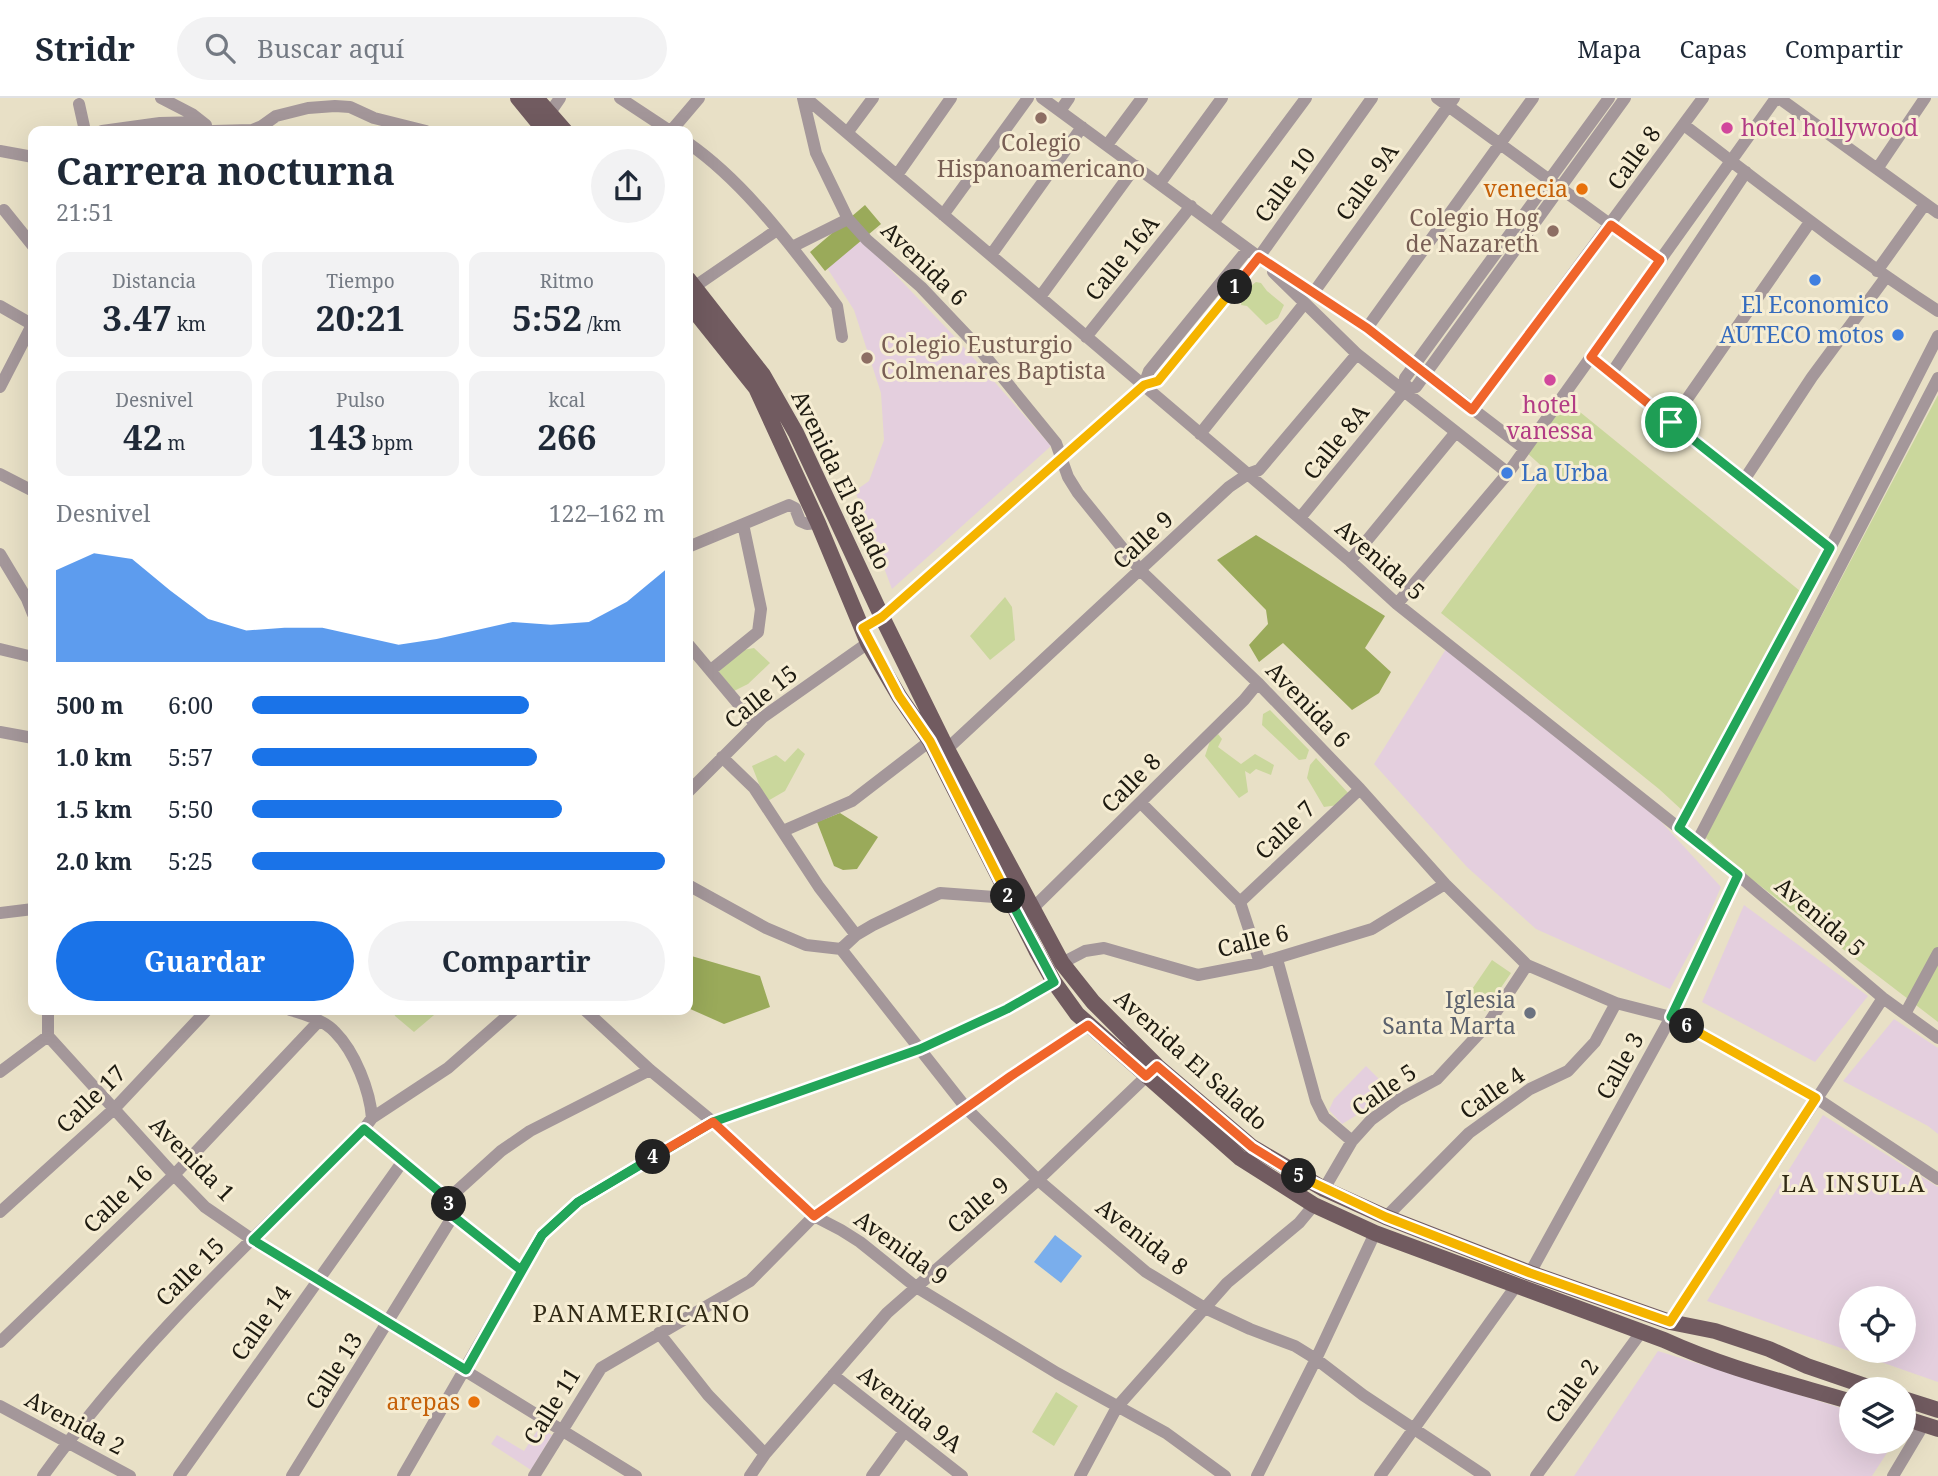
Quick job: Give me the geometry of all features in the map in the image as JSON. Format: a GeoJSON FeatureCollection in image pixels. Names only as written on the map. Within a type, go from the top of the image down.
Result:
{"type":"FeatureCollection","features":[{"type":"Feature","properties":{"kind":"main road"},"geometry":{"type":"LineString","coordinates":[[518,98],[541,126]]}},
{"type":"Feature","properties":{"kind":"main road"},"geometry":{"type":"LineString","coordinates":[[536,98],[560,126]]}},
{"type":"Feature","properties":{"kind":"main road","name":"Avenida El Salado"},"geometry":{"type":"LineString","coordinates":[[693,293],[763,375],[796,433],[947,749],[1062,963],[1152,1071],[1240,1158],[1314,1205],[1376,1233],[1642,1331],[1737,1370],[1839,1398]]}},
{"type":"Feature","properties":{"kind":"main road","name":"Avenida El Salado"},"geometry":{"type":"LineString","coordinates":[[693,294],[756,388],[866,635],[899,696],[930,741],[1008,898],[1054,982],[1088,1025],[1252,1147],[1324,1189],[1386,1217],[1530,1273],[1670,1322],[1715,1331],[1749,1342],[1839,1377]]}},
{"type":"Feature","properties":{"kind":"main road"},"geometry":{"type":"LineString","coordinates":[[1916,1403],[1938,1410]]}},
{"type":"Feature","properties":{"kind":"street"},"geometry":{"type":"LineString","coordinates":[[161,98],[192,114],[207,126]]}},
{"type":"Feature","properties":{"kind":"street"},"geometry":{"type":"LineString","coordinates":[[549,114],[560,98]]}},
{"type":"Feature","properties":{"kind":"street"},"geometry":{"type":"LineString","coordinates":[[675,126],[699,98]]}},
{"type":"Feature","properties":{"kind":"street","name":"Avenida 5"},"geometry":{"type":"LineString","coordinates":[[805,98],[1300,518],[1397,604],[1738,875],[1883,998],[1938,1038]]}},
{"type":"Feature","properties":{"kind":"street","name":"Avenida 6"},"geometry":{"type":"LineString","coordinates":[[805,98],[816,153],[848,219],[867,240],[921,287],[977,345],[1056,443],[1068,477],[1078,493],[1141,571],[1258,683],[1360,789],[1445,884],[1527,965],[1616,1003],[1671,1017],[1816,1098],[1938,1179]]}},
{"type":"Feature","properties":{"kind":"street"},"geometry":{"type":"LineString","coordinates":[[847,133],[873,98]]}},
{"type":"Feature","properties":{"kind":"street"},"geometry":{"type":"LineString","coordinates":[[897,175],[951,98]]}},
{"type":"Feature","properties":{"kind":"street"},"geometry":{"type":"LineString","coordinates":[[943,215],[1028,98]]}},
{"type":"Feature","properties":{"kind":"street"},"geometry":{"type":"LineString","coordinates":[[1042,98],[1253,253],[1367,328],[1525,449]]}},
{"type":"Feature","properties":{"kind":"street"},"geometry":{"type":"LineString","coordinates":[[1060,111],[1069,98]]}},
{"type":"Feature","properties":{"kind":"street"},"geometry":{"type":"LineString","coordinates":[[1107,145],[1142,98]]}},
{"type":"Feature","properties":{"kind":"street"},"geometry":{"type":"LineString","coordinates":[[1160,183],[1222,98]]}},
{"type":"Feature","properties":{"kind":"street"},"geometry":{"type":"LineString","coordinates":[[1213,223],[1306,98]]}},
{"type":"Feature","properties":{"kind":"street","name":"Calle 10"},"geometry":{"type":"LineString","coordinates":[[866,635],[882,617],[1144,385],[1158,381],[1373,98]]}},
{"type":"Feature","properties":{"kind":"street"},"geometry":{"type":"LineString","coordinates":[[1367,328],[1533,98]]}},
{"type":"Feature","properties":{"kind":"street","name":"Calle 8A"},"geometry":{"type":"LineString","coordinates":[[1300,518],[1404,391],[1405,378],[1420,368],[1554,183],[1609,98]]}},
{"type":"Feature","properties":{"kind":"street","name":"Calle 8A"},"geometry":{"type":"LineString","coordinates":[[1554,183],[1625,98]]}},
{"type":"Feature","properties":{"kind":"street","name":"Calle 8"},"geometry":{"type":"LineString","coordinates":[[1472,410],[1703,98]]}},
{"type":"Feature","properties":{"kind":"street"},"geometry":{"type":"LineString","coordinates":[[1397,604],[1508,473],[1777,98],[1938,213]]}},
{"type":"Feature","properties":{"kind":"street"},"geometry":{"type":"LineString","coordinates":[[1877,169],[1925,98]]}},
{"type":"Feature","properties":{"kind":"street"},"geometry":{"type":"LineString","coordinates":[[625,99],[664,126]]}},
{"type":"Feature","properties":{"kind":"street"},"geometry":{"type":"LineString","coordinates":[[1446,101],[1500,144],[1660,260]]}},
{"type":"Feature","properties":{"kind":"street","name":"Calle 9A"},"geometry":{"type":"LineString","coordinates":[[1314,292],[1446,101]]}},
{"type":"Feature","properties":{"kind":"street"},"geometry":{"type":"LineString","coordinates":[[267,126],[276,116],[308,108],[355,102],[374,118],[406,126]]}},
{"type":"Feature","properties":{"kind":"street"},"geometry":{"type":"LineString","coordinates":[[79,104],[84,126]]}},
{"type":"Feature","properties":{"kind":"street"},"geometry":{"type":"LineString","coordinates":[[138,126],[202,122]]}},
{"type":"Feature","properties":{"kind":"street"},"geometry":{"type":"LineString","coordinates":[[1684,125],[1881,274],[1938,311]]}},
{"type":"Feature","properties":{"kind":"street"},"geometry":{"type":"LineString","coordinates":[[991,255],[1082,127]]}},
{"type":"Feature","properties":{"kind":"street"},"geometry":{"type":"LineString","coordinates":[[693,147],[724,171],[792,247],[837,306],[842,337]]}},
{"type":"Feature","properties":{"kind":"street"},"geometry":{"type":"LineString","coordinates":[[0,150],[28,156]]}},
{"type":"Feature","properties":{"kind":"street"},"geometry":{"type":"LineString","coordinates":[[1040,297],[1136,166]]}},
{"type":"Feature","properties":{"kind":"street"},"geometry":{"type":"LineString","coordinates":[[1611,374],[1746,173]]}},
{"type":"Feature","properties":{"kind":"street"},"geometry":{"type":"LineString","coordinates":[[1744,480],[1925,204]]}},
{"type":"Feature","properties":{"kind":"street","name":"Calle 16A"},"geometry":{"type":"LineString","coordinates":[[1086,337],[1191,206]]}},
{"type":"Feature","properties":{"kind":"street"},"geometry":{"type":"LineString","coordinates":[[4,210],[28,240]]}},
{"type":"Feature","properties":{"kind":"street"},"geometry":{"type":"LineString","coordinates":[[792,247],[848,219]]}},
{"type":"Feature","properties":{"kind":"street"},"geometry":{"type":"LineString","coordinates":[[1671,422],[1810,222]]}},
{"type":"Feature","properties":{"kind":"street"},"geometry":{"type":"LineString","coordinates":[[693,288],[777,230]]}},
{"type":"Feature","properties":{"kind":"street"},"geometry":{"type":"LineString","coordinates":[[1253,253],[1357,354],[1508,473]]}},
{"type":"Feature","properties":{"kind":"street"},"geometry":{"type":"LineString","coordinates":[[1200,434],[1304,304]]}},
{"type":"Feature","properties":{"kind":"street"},"geometry":{"type":"LineString","coordinates":[[0,306],[28,322]]}},
{"type":"Feature","properties":{"kind":"street"},"geometry":{"type":"LineString","coordinates":[[0,387],[28,334]]}},
{"type":"Feature","properties":{"kind":"street"},"geometry":{"type":"LineString","coordinates":[[1679,828],[1830,548],[1938,337]]}},
{"type":"Feature","properties":{"kind":"street","name":"Calle 9"},"geometry":{"type":"LineString","coordinates":[[947,749],[1229,487],[1259,470],[1357,354]]}},
{"type":"Feature","properties":{"kind":"street"},"geometry":{"type":"LineString","coordinates":[[1591,357],[1830,548]]}},
{"type":"Feature","properties":{"kind":"street"},"geometry":{"type":"LineString","coordinates":[[1697,842],[1938,378]]}},
{"type":"Feature","properties":{"kind":"street"},"geometry":{"type":"LineString","coordinates":[[1350,561],[1455,432]]}},
{"type":"Feature","properties":{"kind":"street"},"geometry":{"type":"LineString","coordinates":[[0,474],[28,488]]}},
{"type":"Feature","properties":{"kind":"street"},"geometry":{"type":"LineString","coordinates":[[693,545],[789,505],[794,508],[800,521],[807,524],[818,523]]}},
{"type":"Feature","properties":{"kind":"street"},"geometry":{"type":"LineString","coordinates":[[712,670],[758,632],[761,609],[743,524]]}},
{"type":"Feature","properties":{"kind":"street"},"geometry":{"type":"LineString","coordinates":[[0,554],[28,602]]}},
{"type":"Feature","properties":{"kind":"street","name":"Calle 15"},"geometry":{"type":"LineString","coordinates":[[693,787],[755,724],[866,635]]}},
{"type":"Feature","properties":{"kind":"street"},"geometry":{"type":"LineString","coordinates":[[0,649],[28,656]]}},
{"type":"Feature","properties":{"kind":"street"},"geometry":{"type":"LineString","coordinates":[[693,649],[755,724]]}},
{"type":"Feature","properties":{"kind":"street","name":"Calle 8"},"geometry":{"type":"LineString","coordinates":[[1032,909],[1141,803],[1258,683]]}},
{"type":"Feature","properties":{"kind":"street"},"geometry":{"type":"LineString","coordinates":[[0,732],[28,736]]}},
{"type":"Feature","properties":{"kind":"street"},"geometry":{"type":"LineString","coordinates":[[783,831],[852,801],[930,741]]}},
{"type":"Feature","properties":{"kind":"street"},"geometry":{"type":"LineString","coordinates":[[722,757],[754,788],[819,887],[856,935]]}},
{"type":"Feature","properties":{"kind":"street","name":"Calle 7"},"geometry":{"type":"LineString","coordinates":[[1240,902],[1360,789]]}},
{"type":"Feature","properties":{"kind":"street"},"geometry":{"type":"LineString","coordinates":[[1141,803],[1240,902],[1260,962]]}},
{"type":"Feature","properties":{"kind":"street","name":"Calle 3"},"geometry":{"type":"LineString","coordinates":[[1530,1273],[1671,1017],[1738,875]]}},
{"type":"Feature","properties":{"kind":"street","name":"Calle 6"},"geometry":{"type":"LineString","coordinates":[[1062,963],[1085,951],[1104,948],[1198,975],[1277,958],[1372,929],[1445,884]]}},
{"type":"Feature","properties":{"kind":"street"},"geometry":{"type":"LineString","coordinates":[[693,888],[766,928],[806,945],[841,949],[856,935],[940,893],[1008,898]]}},
{"type":"Feature","properties":{"kind":"street"},"geometry":{"type":"LineString","coordinates":[[0,913],[28,910]]}},
{"type":"Feature","properties":{"kind":"street","name":"Avenida 8"},"geometry":{"type":"LineString","coordinates":[[841,949],[967,1110],[1038,1180],[1146,1272],[1205,1308],[1295,1346],[1363,1395],[1486,1476]]}},
{"type":"Feature","properties":{"kind":"street"},"geometry":{"type":"LineString","coordinates":[[1905,1014],[1938,953]]}},
{"type":"Feature","properties":{"kind":"street"},"geometry":{"type":"LineString","coordinates":[[1277,958],[1316,1101],[1324,1117],[1352,1141]]}},
{"type":"Feature","properties":{"kind":"street","name":"Calle 5"},"geometry":{"type":"LineString","coordinates":[[1324,1189],[1352,1141],[1371,1119],[1398,1100],[1437,1079],[1488,1024],[1527,965]]}},
{"type":"Feature","properties":{"kind":"street"},"geometry":{"type":"LineString","coordinates":[[403,1476],[542,1235],[578,1202],[713,1122],[920,1049],[1007,1009],[1054,982]]}},
{"type":"Feature","properties":{"kind":"street"},"geometry":{"type":"LineString","coordinates":[[1670,1322],[1883,998]]}},
{"type":"Feature","properties":{"kind":"street","name":"Calle 4"},"geometry":{"type":"LineString","coordinates":[[1386,1217],[1469,1133],[1530,1089],[1568,1071],[1595,1042],[1616,1003]]}},
{"type":"Feature","properties":{"kind":"street"},"geometry":{"type":"LineString","coordinates":[[0,1072],[48,1036],[48,1015]]}},
{"type":"Feature","properties":{"kind":"street","name":"Calle 17"},"geometry":{"type":"LineString","coordinates":[[0,1212],[114,1110],[200,1015]]}},
{"type":"Feature","properties":{"kind":"street"},"geometry":{"type":"LineString","coordinates":[[303,1015],[335,1031],[350,1055],[371,1099],[368,1124],[403,1161],[448,1199],[453,1216],[521,1270]]}},
{"type":"Feature","properties":{"kind":"street","name":"Calle 15"},"geometry":{"type":"LineString","coordinates":[[43,1476],[67,1442],[165,1326],[368,1124],[448,1068],[508,1015]]}},
{"type":"Feature","properties":{"kind":"street","name":"Avenida 9"},"geometry":{"type":"LineString","coordinates":[[590,1015],[650,1070],[713,1122],[814,1216],[860,1242],[916,1287],[1057,1373],[1166,1433],[1225,1476]]}},
{"type":"Feature","properties":{"kind":"street","name":"Calle 16"},"geometry":{"type":"LineString","coordinates":[[0,1342],[174,1175],[319,1021]]}},
{"type":"Feature","properties":{"kind":"street","name":"Calle 11"},"geometry":{"type":"LineString","coordinates":[[534,1476],[601,1368],[750,1281],[814,1216],[967,1110],[1011,1076],[1088,1025]]}},
{"type":"Feature","properties":{"kind":"street","name":"Avenida 1"},"geometry":{"type":"LineString","coordinates":[[48,1036],[205,1206],[253,1240],[636,1476]]}},
{"type":"Feature","properties":{"kind":"street"},"geometry":{"type":"LineString","coordinates":[[448,1199],[501,1152],[530,1131],[650,1070]]}},
{"type":"Feature","properties":{"kind":"street","name":"Calle 9"},"geometry":{"type":"LineString","coordinates":[[750,1476],[765,1454],[870,1331],[1038,1180],[1152,1071]]}},
{"type":"Feature","properties":{"kind":"street","name":"Calle 14"},"geometry":{"type":"LineString","coordinates":[[179,1476],[403,1161]]}},
{"type":"Feature","properties":{"kind":"street"},"geometry":{"type":"LineString","coordinates":[[1080,1476],[1117,1407],[1227,1283],[1299,1223],[1314,1205]]}},
{"type":"Feature","properties":{"kind":"street","name":"Calle 13"},"geometry":{"type":"LineString","coordinates":[[292,1476],[453,1216]]}},
{"type":"Feature","properties":{"kind":"street"},"geometry":{"type":"LineString","coordinates":[[1257,1476],[1376,1233]]}},
{"type":"Feature","properties":{"kind":"street"},"geometry":{"type":"LineString","coordinates":[[1381,1476],[1516,1286]]}},
{"type":"Feature","properties":{"kind":"street","name":"Calle 2"},"geometry":{"type":"LineString","coordinates":[[1536,1476],[1642,1331]]}},
{"type":"Feature","properties":{"kind":"street"},"geometry":{"type":"LineString","coordinates":[[659,1333],[708,1395],[765,1454]]}},
{"type":"Feature","properties":{"kind":"street","name":"Avenida 9A"},"geometry":{"type":"LineString","coordinates":[[833,1376],[961,1476]]}},
{"type":"Feature","properties":{"kind":"street","name":"Avenida 2"},"geometry":{"type":"LineString","coordinates":[[0,1406],[130,1476]]}},
{"type":"Feature","properties":{"kind":"street"},"geometry":{"type":"LineString","coordinates":[[1893,1476],[1931,1427]]}},
{"type":"Feature","properties":{"kind":"street"},"geometry":{"type":"LineString","coordinates":[[872,1476],[904,1432]]}},
{"type":"Feature","properties":{"kind":"shaded area"},"geometry":{"type":"Polygon","coordinates":[[[847,224],[954,336],[1051,446],[892,589],[855,491],[869,481],[884,440],[881,393],[854,310],[815,249],[847,224]]]}},
{"type":"Feature","properties":{"kind":"shaded area"},"geometry":{"type":"Polygon","coordinates":[[[1446,649],[1643,802],[1721,887],[1704,926],[1670,989],[1536,929],[1467,867],[1374,764],[1446,649]]]}},
{"type":"Feature","properties":{"kind":"shaded area"},"geometry":{"type":"Polygon","coordinates":[[[1744,905],[1868,996],[1815,1062],[1702,1002],[1744,905]]]}},
{"type":"Feature","properties":{"kind":"shaded area"},"geometry":{"type":"Polygon","coordinates":[[[1894,1019],[1938,1048],[1938,1134],[1928,1126],[1843,1081],[1894,1019]]]}},
{"type":"Feature","properties":{"kind":"shaded area"},"geometry":{"type":"Polygon","coordinates":[[[1366,1066],[1387,1087],[1362,1112],[1342,1124],[1329,1110],[1334,1099],[1366,1066]]]}},
{"type":"Feature","properties":{"kind":"shaded area"},"geometry":{"type":"Polygon","coordinates":[[[1823,1115],[1938,1187],[1938,1382],[1884,1363],[1916,1363],[1916,1286],[1839,1286],[1839,1347],[1707,1301],[1823,1115]]]}},
{"type":"Feature","properties":{"kind":"shaded area"},"geometry":{"type":"Polygon","coordinates":[[[1658,1351],[1839,1407],[1839,1454],[1886,1454],[1872,1476],[1574,1476],[1658,1351]]]}},
{"type":"Feature","properties":{"kind":"shaded area"},"geometry":{"type":"Polygon","coordinates":[[[539,1428],[552,1435],[531,1470],[491,1444],[497,1435],[524,1451],[539,1428]]]}},
{"type":"Feature","properties":{"kind":"green space"},"geometry":{"type":"Polygon","coordinates":[[[865,205],[881,224],[825,271],[810,252],[865,205]]]}},
{"type":"Feature","properties":{"kind":"green space"},"geometry":{"type":"Polygon","coordinates":[[[1256,282],[1261,283],[1284,305],[1278,318],[1266,325],[1247,306],[1241,305],[1244,291],[1256,282]]]}},
{"type":"Feature","properties":{"kind":"green space"},"geometry":{"type":"Polygon","coordinates":[[[1938,395],[1938,1022],[1741,871],[1705,837],[1938,395]]]}},
{"type":"Feature","properties":{"kind":"green space"},"geometry":{"type":"Polygon","coordinates":[[[1564,399],[1800,591],[1684,812],[1441,613],[1547,471],[1525,451],[1564,399]]]}},
{"type":"Feature","properties":{"kind":"green space"},"geometry":{"type":"Polygon","coordinates":[[[1256,535],[1385,616],[1365,648],[1391,672],[1379,693],[1352,710],[1283,643],[1259,662],[1249,645],[1268,624],[1266,610],[1217,560],[1256,535]]]}},
{"type":"Feature","properties":{"kind":"green space"},"geometry":{"type":"Polygon","coordinates":[[[1005,597],[1012,607],[1015,640],[990,660],[970,636],[1005,597]]]}},
{"type":"Feature","properties":{"kind":"green space"},"geometry":{"type":"Polygon","coordinates":[[[754,648],[770,663],[748,684],[734,691],[716,668],[737,651],[754,648]]]}},
{"type":"Feature","properties":{"kind":"green space"},"geometry":{"type":"Polygon","coordinates":[[[1270,710],[1309,750],[1306,759],[1299,760],[1262,725],[1263,714],[1270,710]]]}},
{"type":"Feature","properties":{"kind":"green space"},"geometry":{"type":"Polygon","coordinates":[[[1218,734],[1222,739],[1218,747],[1241,764],[1255,754],[1274,765],[1271,775],[1256,769],[1250,774],[1245,771],[1248,792],[1239,798],[1205,756],[1210,741],[1218,734]]]}},
{"type":"Feature","properties":{"kind":"green space"},"geometry":{"type":"Polygon","coordinates":[[[798,748],[805,754],[785,791],[766,802],[752,766],[776,755],[785,762],[798,748]]]}},
{"type":"Feature","properties":{"kind":"green space"},"geometry":{"type":"Polygon","coordinates":[[[1316,758],[1350,795],[1338,805],[1324,807],[1307,778],[1310,765],[1316,758]]]}},
{"type":"Feature","properties":{"kind":"green space"},"geometry":{"type":"Polygon","coordinates":[[[840,813],[878,837],[857,869],[843,870],[834,866],[817,822],[840,813]]]}},
{"type":"Feature","properties":{"kind":"green space"},"geometry":{"type":"Polygon","coordinates":[[[693,956],[760,976],[770,1007],[724,1024],[693,1010],[693,956]]]}},
{"type":"Feature","properties":{"kind":"green space"},"geometry":{"type":"Polygon","coordinates":[[[1492,960],[1511,973],[1485,1011],[1466,998],[1492,960]]]}},
{"type":"Feature","properties":{"kind":"green space"},"geometry":{"type":"Polygon","coordinates":[[[395,1015],[434,1015],[414,1032],[395,1015]]]}},
{"type":"Feature","properties":{"kind":"green space"},"geometry":{"type":"Polygon","coordinates":[[[1056,1392],[1078,1406],[1054,1446],[1032,1432],[1056,1392]]]}},
{"type":"Feature","properties":{"kind":"water"},"geometry":{"type":"Polygon","coordinates":[[[1055,1235],[1082,1256],[1061,1283],[1034,1262],[1055,1235]]]}},
{"type":"Feature","properties":{"kind":"place","name":"Colegio Hispanoamericano"},"geometry":{"type":"Point","coordinates":[1041,118]}},
{"type":"Feature","properties":{"kind":"place","name":"hotel hollywood"},"geometry":{"type":"Point","coordinates":[1727,128]}},
{"type":"Feature","properties":{"kind":"place","name":"venecia"},"geometry":{"type":"Point","coordinates":[1582,189]}},
{"type":"Feature","properties":{"kind":"place","name":"Colegio Hog de Nazareth"},"geometry":{"type":"Point","coordinates":[1553,231]}},
{"type":"Feature","properties":{"kind":"place","name":"El Economico"},"geometry":{"type":"Point","coordinates":[1815,280]}},
{"type":"Feature","properties":{"kind":"place","name":"AUTECO motos"},"geometry":{"type":"Point","coordinates":[1898,335]}},
{"type":"Feature","properties":{"kind":"place","name":"Colegio Eusturgio Colmenares Baptista"},"geometry":{"type":"Point","coordinates":[867,358]}},
{"type":"Feature","properties":{"kind":"place","name":"hotel vanessa"},"geometry":{"type":"Point","coordinates":[1550,380]}},
{"type":"Feature","properties":{"kind":"place","name":"La Urba"},"geometry":{"type":"Point","coordinates":[1507,473]}},
{"type":"Feature","properties":{"kind":"place","name":"Iglesia Santa Marta"},"geometry":{"type":"Point","coordinates":[1530,1013]}},
{"type":"Feature","properties":{"kind":"place","name":"arepas"},"geometry":{"type":"Point","coordinates":[474,1402]}},
{"type":"Feature","properties":{"kind":"district","name":"LA INSULA"},"geometry":{"type":"Point","coordinates":[1854,1184]}},
{"type":"Feature","properties":{"kind":"district","name":"PANAMERICANO"},"geometry":{"type":"Point","coordinates":[642,1314]}},
{"type":"Feature","properties":{"kind":"route"},"geometry":{"type":"LineString","coordinates":[[1671,422],[1591,357],[1660,260],[1611,225],[1472,410],[1367,328],[1259,257],[1158,381],[1144,385],[882,617],[863,628],[899,696],[930,741],[1019,919],[1054,982],[1007,1009],[920,1049],[713,1122],[578,1202],[542,1235],[521,1270],[453,1216],[448,1199],[364,1129],[253,1240],[466,1370],[542,1235],[578,1202],[624,1173],[713,1122],[814,1216],[967,1110],[1011,1076],[1088,1025],[1146,1076],[1157,1066],[1252,1147],[1324,1189],[1386,1217],[1530,1273],[1670,1322],[1816,1098],[1671,1017],[1738,875],[1679,828],[1830,548],[1671,422]]}}]}
